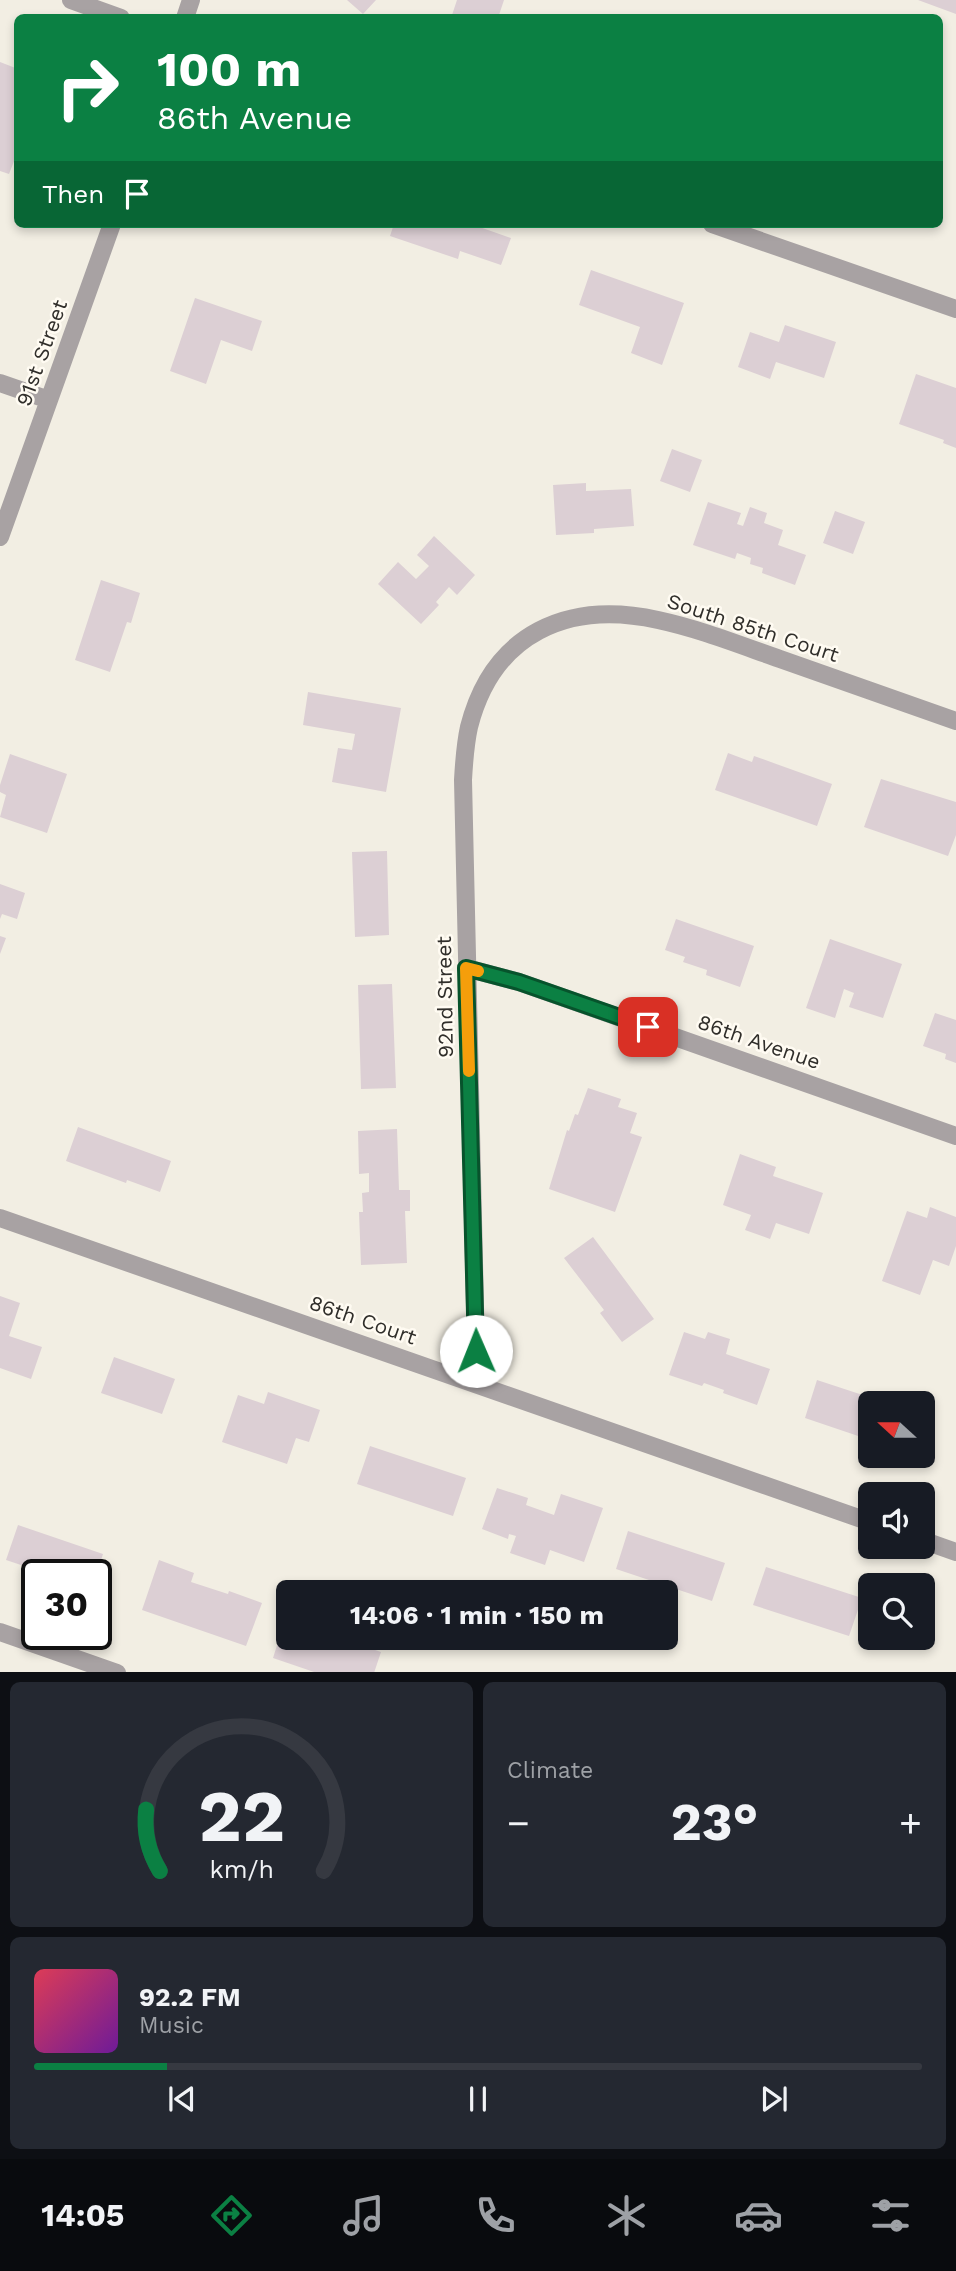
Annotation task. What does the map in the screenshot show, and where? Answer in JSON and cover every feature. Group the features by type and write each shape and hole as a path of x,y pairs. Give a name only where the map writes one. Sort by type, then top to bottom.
{"street":[{"path":"72,0 110,14"},
{"name":"91st Street","path":"0,537 111,228"},
{"path":"723,228 956,309"},
{"path":"0,383 49,400"},
{"name":"South 85th Court","path":"532,634 568,619 590,614 656,619 701,631 956,721"},
{"name":"92nd Street","path":"471,1382 476,1351 466,968 463,780 465,745 477,704 491,676 508,653 532,634"},
{"name":"86th Avenue","path":"466,968 519,982 956,1136"},
{"name":"86th Court","path":"0,1218 858,1518"},
{"path":"935,1545 956,1552"},
{"path":"0,1632 117,1672"}],"building":[{"path":"347,0 376,0 363,14"},
{"path":"457,0 504,0 499,14 452,14"},
{"path":"918,0 956,0 956,14"},
{"path":"0,62 14,67 14,161 9,174 0,171"},
{"path":"393,228 482,228 511,238 501,265 460,251 458,259 390,236"},
{"path":"591,270 684,303 662,365 631,353 640,327 579,305"},
{"path":"195,298 262,321 252,351 221,340 206,384 170,371"},
{"path":"785,325 836,342 824,378 776,362 770,379 738,367 750,332 779,342"},
{"path":"916,374 956,388 956,448 943,443 944,440 899,424"},
{"path":"672,449 702,460 690,492 660,481"},
{"path":"586,483 586,491 631,489 634,526 594,529 594,533 556,535 553,485"},
{"path":"708,502 741,513 737,524 743,526 750,507 767,513 764,523 783,530 778,545 806,555 795,585 762,573 763,568 750,564 751,558 737,553 735,559 693,545"},
{"path":"835,511 865,522 853,554 823,543"},
{"path":"434,536 475,575 457,595 449,587 436,602 439,605 421,624 378,584 398,562 416,579 429,566 417,555"},
{"path":"101,580 140,593 131,623 127,622 110,672 75,660"},
{"path":"308,692 401,708 386,792 332,782 338,748 352,750 355,734 303,725"},
{"path":"728,753 752,762 754,756 832,784 817,826 715,790"},
{"path":"10,754 67,774 47,833 0,817 6,795 0,792 0,785"},
{"path":"881,779 956,802 956,835 948,856 864,827"},
{"path":"387,851 389,935 355,937 352,852"},
{"path":"0,884 25,893 17,919 2,914 0,919"},
{"path":"676,919 754,946 740,987 706,975 707,970 683,962 685,957 665,950"},
{"path":"0,936 6,938 0,954"},
{"path":"830,939 902,964 883,1018 849,1007 854,993 844,989 835,1018 806,1008"},
{"path":"392,984 396,1088 361,1089 358,985"},
{"path":"935,1013 956,1020 956,1063 945,1059 946,1054 923,1046"},
{"path":"588,1088 621,1099 618,1107 637,1113 630,1133 642,1137 615,1212 549,1189 567,1130 569,1131 575,1114 578,1115"},
{"path":"78,1127 171,1161 160,1192 127,1180 126,1183 66,1161"},
{"path":"397,1129 399,1190 410,1190 410,1211 405,1211 407,1263 361,1265 359,1212 363,1212 362,1193 369,1192 369,1173 359,1174 358,1131"},
{"path":"740,1154 776,1167 773,1176 823,1193 809,1234 776,1223 770,1239 745,1230 751,1215 723,1205"},
{"path":"930,1207 956,1217 956,1246 949,1266 933,1260 920,1295 882,1281 907,1211 927,1218"},
{"path":"593,1237 654,1319 622,1342 600,1313 604,1310 564,1258"},
{"path":"0,1296 20,1303 9,1336 42,1347 31,1379 0,1368"},
{"path":"684,1332 705,1339 708,1332 730,1339 726,1354 770,1369 757,1405 704,1383 702,1386 669,1375"},
{"path":"114,1357 175,1379 162,1414 101,1393"},
{"path":"817,1380 858,1393 858,1436 805,1418"},
{"path":"268,1392 320,1410 309,1442 296,1438 287,1464 222,1442 238,1395 264,1404"},
{"path":"370,1446 466,1478 453,1516 357,1484"},
{"path":"497,1488 528,1498 526,1505 554,1515 561,1494 603,1508 584,1562 550,1550 545,1565 510,1553 516,1536 509,1534 508,1539 482,1529"},
{"path":"18,1525 103,1554 101,1559 21,1559 21,1565 6,1560"},
{"path":"628,1531 725,1563 712,1601 678,1590 678,1580 649,1580 616,1569"},
{"path":"159,1560 194,1573 191,1582 228,1594 229,1591 262,1603 246,1646 142,1610"},
{"path":"766,1567 858,1597 858,1610 849,1636 753,1605"},
{"path":"276,1648 381,1652 374,1672 314,1672 273,1658"}],"slow traffic":[{"path":"469,1071 466,968 478,971"}],"route":[{"path":"476,1351 466,968 519,982 648,1027"}]}
